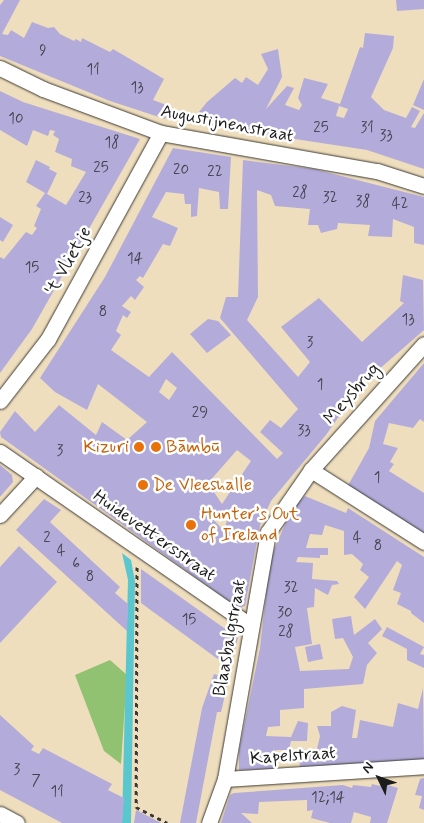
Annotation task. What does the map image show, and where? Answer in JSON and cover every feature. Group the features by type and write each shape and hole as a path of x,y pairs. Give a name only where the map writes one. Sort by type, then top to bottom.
{"street":[{"name":"Augustijnenstraat","path":"0,68 43,89 161,132 377,171 424,186"},
{"name":"'t Vlietje","path":"0,401 48,338 161,132"},
{"name":"Meysbrug","path":"311,470 424,344"},
{"name":"Huidevettersstraat","path":"0,452 251,626"},
{"path":"311,470 424,542"},
{"name":"Blaasbalgstraat","path":"209,823 224,779 268,532 311,470"},
{"path":"0,514 36,476"},
{"name":"Kapelstraat","path":"224,779 424,766"},
{"path":"0,814 17,823"}],"path":[{"path":"136,546 136,807 167,823"}],"green space":[{"path":"110,660 127,675 121,764 104,751 75,675"}],"water":[{"path":"122,553 131,560 135,581 131,823 122,823 128,580"}],"building":[{"path":"4,0 20,0 2,34 8,35 11,30 24,38 32,22 48,28 54,27 60,34 74,41 76,39 81,42 82,38 110,52 113,49 164,79 153,100 169,106 165,119 110,101 0,56 0,5"},
{"path":"396,0 424,0 424,9 397,11"},
{"path":"365,33 394,36 393,48 371,97 384,110 406,118 412,107 420,111 411,127 415,128 424,113 424,169 367,150 190,123 207,102 235,78 242,83 246,77 258,85 268,69 261,54 278,49 282,77 266,109 287,86 294,88 285,105 299,110 302,105 298,98 304,78 328,84 321,98 340,104 360,47 363,48","holes":["339,106 348,109 344,118 336,116"]},
{"path":"424,79 424,110 413,105"},
{"path":"0,91 23,102 140,139 32,329 0,373 0,257 4,259 26,232 32,235 37,228 34,226 41,209 36,206 45,193 26,182 36,160 50,167 49,169 57,173 47,194 66,205 86,172 71,166 72,159 55,152 59,139 53,135 55,131 50,130 48,136 33,130 27,146 0,130"},
{"path":"173,148 231,157 228,209 220,209 219,192 199,188 197,216 191,217 191,204 185,204 184,194 166,192 152,217 178,228 170,246 163,244 143,278 140,276 136,280 144,287 135,300 131,296 122,306 131,312 127,318 123,315 116,331 121,335 111,350 149,377 172,352 277,459 283,453 260,432 270,420 281,428 298,409 220,318 226,297 238,297 243,160 314,169 424,197 424,245 414,243 414,227 393,219 392,237 368,236 370,225 338,223 337,229 321,233 318,225 308,225 310,209 275,206 271,195 257,190 258,297 247,320 298,377 310,362 281,327 319,298 362,342 404,303 400,301 403,275 423,280 424,330 361,385 326,435 271,501 260,525 245,606 238,608 1,437 0,432 15,411 35,432 59,405 96,435 102,422 127,440 147,422 98,384 87,410 55,392 40,378 105,277","holes":["166,379 177,388 169,400 159,392","237,450 251,461 222,504 208,483","215,514 228,517 224,531 212,518"]},
{"path":"0,217 13,225 3,242 0,240"},
{"path":"208,319 218,321 231,335 207,353 190,334"},
{"path":"424,363 424,422 420,419 413,428 389,423 383,444 398,448 390,462 394,464 389,471 424,493 424,538 346,489 369,448 375,421"},
{"path":"0,465 12,475 13,482 0,497"},
{"path":"305,496 346,513 348,508 424,557 424,623 411,611 397,604 401,593 393,590 402,565 397,561 365,609 354,597 369,577 360,570 363,564 352,554 344,555 344,531 325,525 322,535 310,534 306,548 328,548 328,555 320,555 320,558 298,557 296,562 313,563 312,579 337,581 339,584 332,585 328,595 315,588 314,607 307,608 312,644 295,647 300,671 349,669 353,657 343,638 335,639 332,619 351,616 354,635 375,619 382,629 368,643 377,653 367,665 363,684 304,689 304,708 280,710 280,726 268,727 266,736 291,737 298,721 308,723 307,741 291,741 289,750 276,750 276,769 239,770 239,750 260,648 270,559 293,506"},
{"path":"44,499 61,510 50,522 120,587 115,593 128,604 127,631 16,530"},
{"path":"19,546 57,582 0,643 0,567"},
{"path":"141,569 238,638 230,668 141,603"},
{"path":"387,627 424,647 420,654 424,655 424,668 407,660 407,649 382,636"},
{"path":"320,644 323,659 308,662 305,647"},
{"path":"214,674 229,678 221,712 217,712 196,823 180,823 202,708"},
{"path":"423,688 424,760 300,769 299,750 317,749 320,736 317,726 331,726 331,712 342,706 356,710 352,738 357,738 360,720 393,727 398,703 418,709"},
{"path":"0,715 34,746 31,750 39,754 43,748 112,784 108,790 124,798 122,823 62,823 0,790"},
{"path":"424,778 424,810 419,808 422,796 415,795 420,779"},
{"path":"381,783 398,788 387,823 370,823 371,817 354,812 351,823 330,823 311,818 313,810 307,811 307,800 259,802 258,814 241,813 252,823 221,823 230,795 234,793 343,785 352,788 353,785 371,787 372,784 380,786"},
{"path":"136,810 161,823 134,823"}],"place":[{"name":"Kizuri","path":"139,447"},
{"name":"Bāmbū","path":"156,447"},
{"name":"De Vleeshalle","path":"143,485"},
{"name":"Hunter’s Out of Ireland","path":"191,525"}]}
